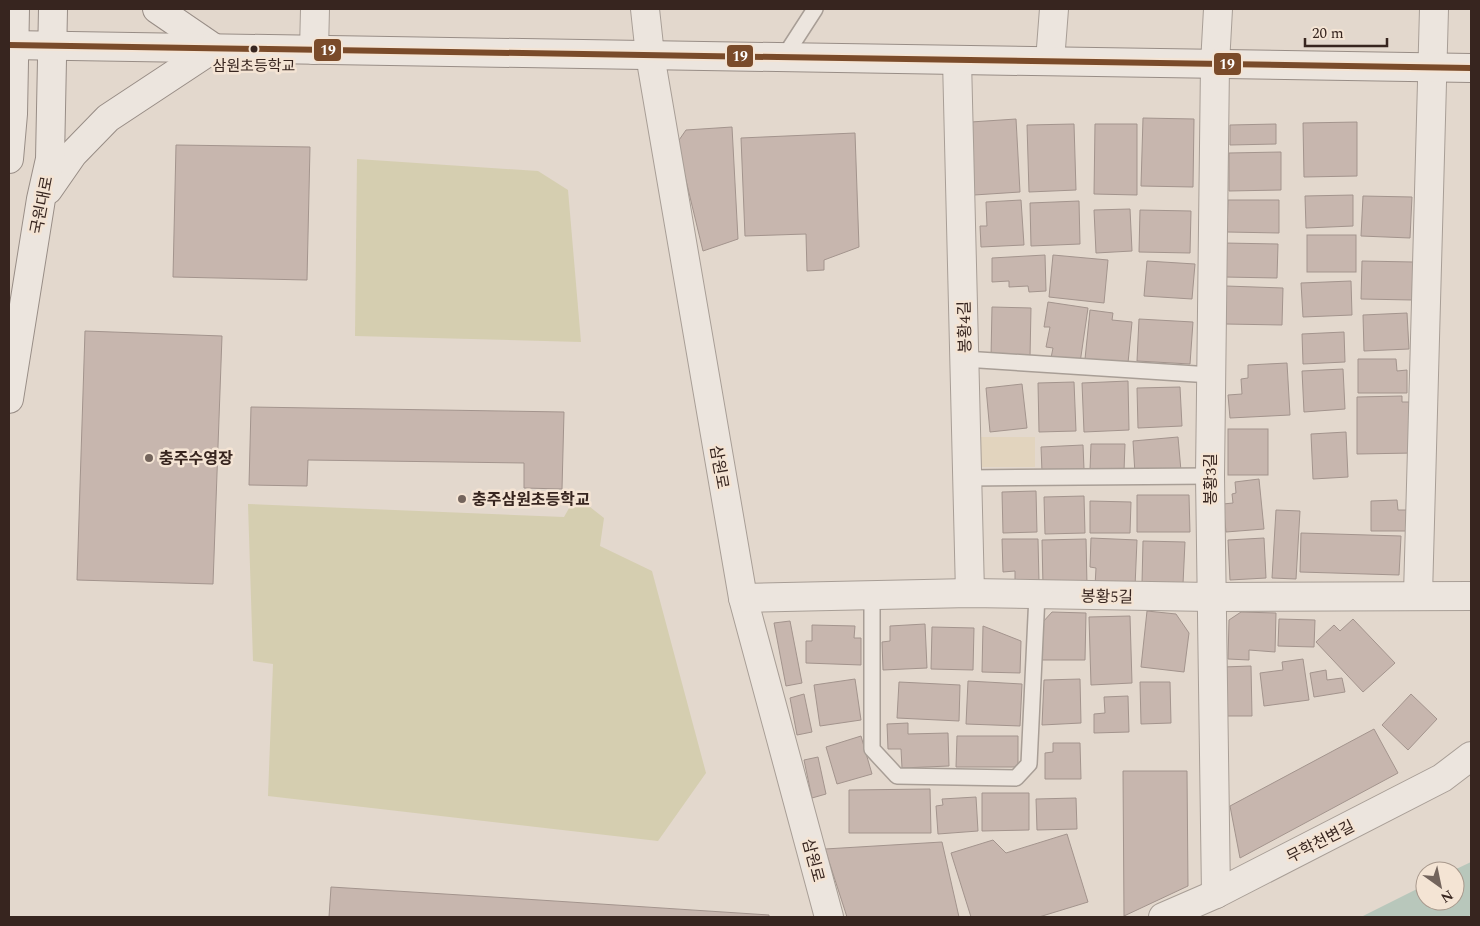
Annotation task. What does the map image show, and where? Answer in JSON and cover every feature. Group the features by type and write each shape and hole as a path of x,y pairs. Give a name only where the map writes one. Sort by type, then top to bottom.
{"street":[{"path":"9,159 13,114 11,45 15,9"},
{"name":"국원대로","path":"9,399 41,199 50,159 52,9"},
{"path":"157,9 214,48"},
{"path":"314,50 315,9"},
{"name":"삼원로","path":"646,9 650,56 743,598 829,917"},
{"path":"1050,61 1054,9"},
{"name":"봉황3길","path":"1216,894 1210,476 1215,64 1218,9"},
{"path":"1418,595 1434,9"},
{"path":"11,45 1471,68"},
{"path":"41,199 73,154 108,118 214,48"},
{"name":"봉황4길","path":"958,60 970,593"},
{"name":"봉황5길","path":"743,598 970,593 1211,597 1471,596"},
{"name":"무학천변길","path":"1163,917 1216,894 1442,778 1471,756"}],"lane":[{"path":"784,57 815,9"},
{"path":"964,359 1211,374"},
{"path":"967,478 1210,476"},
{"path":"872,596 872,749 897,776 1016,778 1029,764 1037,595"}],"shaded area":[{"path":"357,159 538,171 568,190 581,342 355,336"},
{"path":"980,437 1035,437 1035,467 980,467"},
{"path":"576,496 604,518 600,546 652,571 706,773 658,841 268,796 273,664 253,661 248,504 564,517"},
{"path":"1471,862 1471,915 1467,917 1361,917 1415,890 1415,911 1465,911 1465,865"}],"building":[{"path":"1143,118 1194,119 1193,187 1141,186"},
{"path":"1016,119 1020,192 974,195 971,122"},
{"path":"1357,122 1357,176 1304,177 1303,123"},
{"path":"1074,124 1076,190 1029,192 1027,125"},
{"path":"1095,124 1137,124 1137,195 1094,194"},
{"path":"1276,124 1276,144 1230,145 1230,125"},
{"path":"732,127 738,239 703,251 677,143 686,130"},
{"path":"855,133 859,247 824,260 824,270 807,271 806,234 745,236 741,138"},
{"path":"176,145 310,147 307,280 173,277"},
{"path":"1281,152 1281,190 1229,191 1229,153"},
{"path":"1353,195 1353,226 1306,228 1305,196"},
{"path":"1363,196 1412,197 1410,238 1361,236"},
{"path":"1021,200 1024,245 981,247 980,226 987,226 986,202"},
{"path":"1228,200 1279,200 1279,233 1227,232"},
{"path":"1079,201 1080,244 1031,246 1030,203"},
{"path":"1130,209 1132,251 1096,253 1094,210"},
{"path":"1140,210 1191,211 1190,253 1139,252"},
{"path":"1307,235 1356,235 1356,272 1307,272"},
{"path":"1224,243 1278,244 1277,278 1224,277"},
{"path":"1045,255 1046,291 1029,292 1028,286 1009,287 1009,281 992,282 992,258"},
{"path":"1053,255 1108,260 1104,303 1049,297"},
{"path":"1147,261 1195,264 1192,299 1144,296"},
{"path":"1362,261 1413,262 1412,300 1361,299"},
{"path":"1351,281 1352,315 1303,317 1301,283"},
{"path":"1226,286 1283,288 1282,325 1225,324"},
{"path":"1048,302 1088,308 1080,363 1051,358 1053,348 1046,347 1050,327 1044,327"},
{"path":"992,307 1031,308 1030,357 991,357"},
{"path":"1090,310 1113,313 1112,320 1132,322 1128,363 1085,359"},
{"path":"1407,313 1409,349 1364,351 1363,315"},
{"path":"1139,319 1193,322 1190,364 1137,361"},
{"name":"충주수영장","path":"85,331 222,336 213,584 77,580"},
{"path":"1344,332 1345,362 1303,364 1302,334"},
{"path":"1358,359 1396,359 1397,371 1407,370 1407,393 1358,393"},
{"path":"1287,363 1290,415 1230,418 1228,395 1242,394 1241,379 1248,378 1248,365"},
{"path":"1343,369 1345,409 1304,412 1302,371"},
{"path":"1128,381 1129,430 1084,432 1082,383"},
{"path":"1074,382 1076,431 1039,432 1038,383"},
{"path":"1022,384 1027,428 990,432 986,388"},
{"path":"1180,387 1182,426 1138,428 1137,388"},
{"path":"1402,396 1402,402 1412,402 1413,453 1357,454 1357,397"},
{"path":"251,407 564,412 562,489 524,488 524,463 308,460 307,486 249,485"},
{"path":"1228,429 1268,429 1268,475 1228,475"},
{"path":"1346,432 1348,477 1313,479 1311,434"},
{"path":"1178,437 1181,471 1135,474 1133,441"},
{"path":"1091,444 1125,444 1124,471 1090,470"},
{"path":"1083,445 1084,469 1042,472 1041,447"},
{"path":"1259,479 1264,529 1226,532 1223,504 1233,503 1232,494 1236,493 1235,482"},
{"path":"1036,491 1037,532 1003,533 1002,492"},
{"path":"1137,495 1189,495 1190,532 1137,532"},
{"path":"1084,496 1085,533 1045,534 1044,497"},
{"path":"1397,500 1398,510 1409,510 1409,531 1371,531 1371,501"},
{"path":"1090,501 1131,502 1130,533 1090,533"},
{"path":"1276,510 1300,511 1296,579 1272,578"},
{"path":"1301,533 1401,536 1399,575 1300,572"},
{"path":"1091,538 1137,540 1135,587 1095,586 1096,568 1090,567"},
{"path":"1264,538 1266,578 1230,580 1228,540"},
{"path":"1002,539 1038,539 1039,582 1015,583 1015,571 1003,572"},
{"path":"1086,539 1087,585 1043,586 1042,540"},
{"path":"1143,541 1185,542 1183,584 1142,583"},
{"path":"1147,611 1176,614 1189,633 1184,672 1141,667"},
{"path":"1052,612 1086,613 1085,660 1041,660 1042,623"},
{"path":"1241,612 1276,613 1275,652 1249,650 1249,660 1228,659 1229,620"},
{"path":"1130,616 1132,683 1091,685 1089,617"},
{"path":"1279,619 1315,620 1314,647 1278,646"},
{"path":"1353,619 1395,663 1363,692 1316,642 1334,625 1340,631"},
{"path":"790,621 802,683 786,686 774,623"},
{"path":"925,624 927,668 883,670 882,642 890,641 890,626"},
{"path":"812,625 855,626 854,638 861,638 861,665 806,663 806,641 812,641"},
{"path":"983,626 1021,641 1020,673 982,672"},
{"path":"932,627 974,628 973,670 931,669"},
{"path":"1303,659 1309,700 1264,706 1260,673 1283,670 1282,662"},
{"path":"1251,666 1252,716 1224,716 1223,667"},
{"path":"1326,670 1327,680 1342,678 1345,692 1314,697 1310,673"},
{"path":"855,679 861,720 820,726 814,685"},
{"path":"1080,679 1081,723 1042,725 1044,680"},
{"path":"968,681 1022,684 1020,726 966,724"},
{"path":"899,682 960,685 959,721 897,718"},
{"path":"1140,682 1170,682 1171,723 1141,724"},
{"path":"804,694 812,732 797,735 790,698"},
{"path":"1411,694 1437,719 1408,750 1382,725"},
{"path":"1128,696 1129,732 1094,733 1094,714 1105,713 1104,697"},
{"path":"908,723 908,734 948,733 949,766 902,768 901,749 888,749 887,724"},
{"path":"1374,729 1398,773 1240,858 1230,806"},
{"path":"861,736 872,774 837,784 826,747"},
{"path":"957,736 1018,736 1018,767 956,767"},
{"path":"1053,743 1080,743 1081,779 1045,779 1045,753 1053,752"},
{"path":"818,757 826,794 812,798 804,760"},
{"path":"1123,771 1187,771 1188,886 1124,916"},
{"path":"930,789 931,833 849,833 849,790"},
{"path":"982,793 1029,793 1029,830 982,831"},
{"path":"976,797 978,831 938,834 936,806 943,805 942,799"},
{"path":"1076,798 1077,829 1037,830 1036,799"},
{"path":"1067,834 1088,902 1039,917 971,917 951,853 993,840 1006,853"},
{"path":"942,842 959,917 847,917 825,849"},
{"path":"331,887 769,915 769,917 329,917"}],"transit line":[{"name":"19","path":"9,45 1471,68"}],"place":[{"name":"삼원초등학교","path":"254,49"},
{"name":"충주수영장","path":"149,458"},
{"name":"충주삼원초등학교","path":"462,499"}]}
